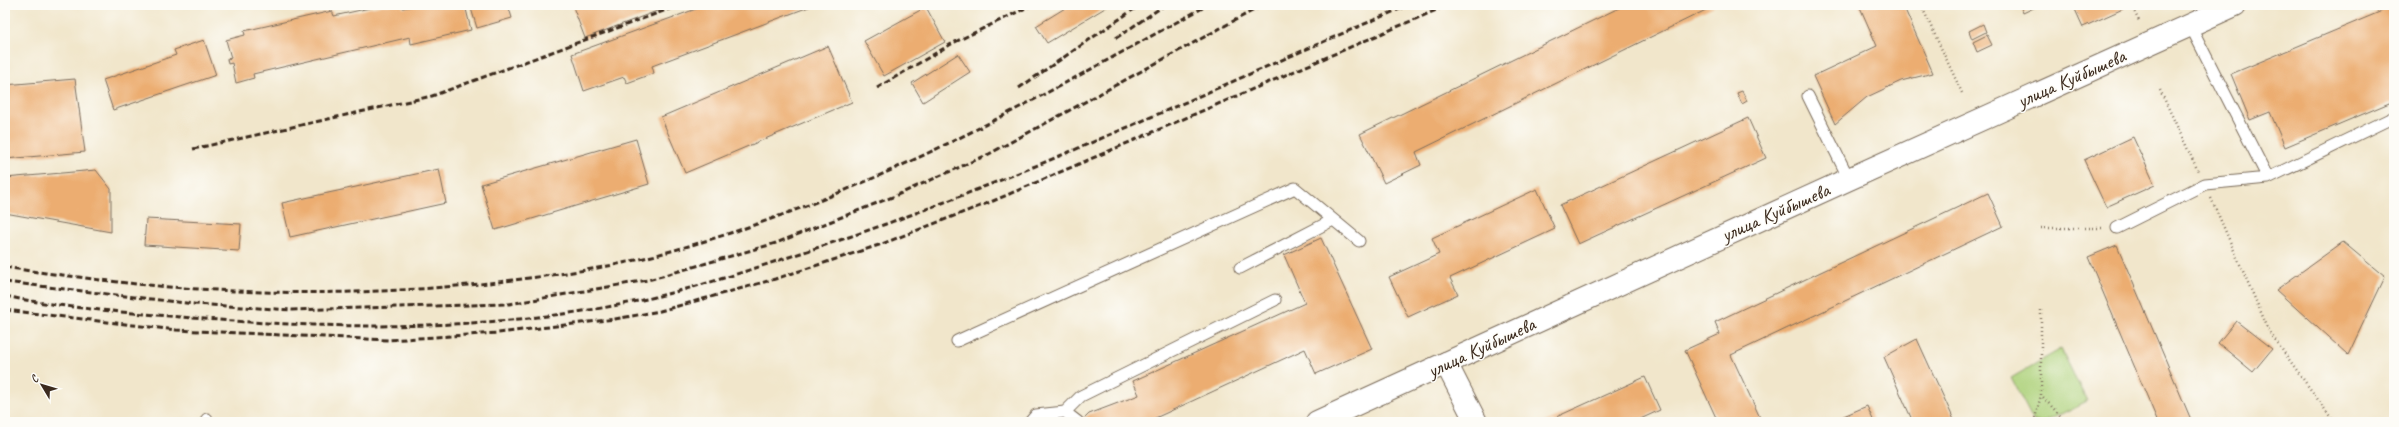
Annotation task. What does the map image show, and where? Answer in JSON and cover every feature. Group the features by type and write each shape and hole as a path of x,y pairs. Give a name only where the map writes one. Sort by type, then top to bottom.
{"street":[{"name":"улица Куйбышева","path":"1317,422 1848,179 2235,5"},
{"path":"1446,363 1476,422"}],"lane":[{"path":"2190,25 2268,178"},
{"path":"1808,96 1848,179"},
{"path":"2116,228 2205,184 2268,178 2394,117"},
{"path":"957,341 1295,188 1359,241"},
{"path":"1240,268 1333,220"},
{"path":"1030,422 1036,415 1065,412 1081,396 1275,300"},
{"path":"1065,412 1078,422"}],"path":[{"path":"1921,5 1963,95"},
{"path":"2131,5 2139,21"},
{"path":"2160,90 2205,184 2270,332 2334,422"},
{"path":"2041,228 2116,228"},
{"path":"2034,422 2041,395 2041,310"},
{"path":"2041,395 2066,422"}],"green space":[{"path":"2061,349 2087,401 2045,422 2034,422 2011,378"}],"building":[{"path":"383,5 402,5 403,8 418,5 465,5 471,30 411,44 410,37 253,74 254,78 236,83 232,63 228,64 227,59 231,58 226,40 245,35 244,31 332,11 334,16"},
{"path":"470,5 508,5 512,18 477,28"},
{"path":"579,5 673,5 585,38 573,7"},
{"path":"707,5 814,5 652,66 654,73 627,83 624,77 584,91 572,54"},
{"path":"1070,5 1110,5 1047,43 1036,26"},
{"path":"1625,5 1714,6 1416,152 1421,165 1384,183 1360,134"},
{"path":"1859,5 1903,5 1933,73 1901,81 1867,97 1835,124 1813,76 1877,46"},
{"path":"2020,5 2040,5 2023,13"},
{"path":"2073,5 2124,5 2125,8 2083,27"},
{"path":"2394,6 2394,101 2285,147 2270,112 2250,120 2231,74"},
{"path":"926,7 945,42 884,76 864,41"},
{"path":"1983,24 1986,32 1972,39 1969,31"},
{"path":"1987,35 1992,45 1977,52 1973,42"},
{"path":"204,40 216,75 113,110 103,80 176,55 174,50"},
{"path":"828,46 852,102 685,173 661,117"},
{"path":"958,54 970,72 923,102 912,83"},
{"path":"75,79 85,152 5,159 5,85"},
{"path":"1742,91 1747,101 1742,104 1737,93"},
{"path":"1748,118 1766,158 1578,244 1560,205"},
{"path":"2133,137 2155,185 2106,207 2084,160"},
{"path":"636,139 649,184 495,230 481,184"},
{"path":"439,169 446,203 290,237 282,203"},
{"path":"96,170 111,189 111,232 5,213 5,178"},
{"path":"1537,189 1555,229 1450,278 1458,294 1408,317 1389,277 1439,254 1432,238"},
{"path":"1988,193 2003,226 1731,355 1762,422 1718,422 1685,350 1720,334 1715,322"},
{"path":"146,219 241,224 239,251 144,245"},
{"path":"1321,238 1372,349 1316,374 1305,349 1151,420 1152,422 1081,422 1089,414 1139,395 1133,381 1305,303 1284,255"},
{"path":"2343,242 2385,277 2348,355 2276,290"},
{"path":"2117,245 2192,422 2158,422 2088,257"},
{"path":"2236,321 2272,349 2253,372 2218,343"},
{"path":"1917,339 1955,422 1913,422 1884,357"},
{"path":"1645,377 1660,410 1634,422 1545,422"},
{"path":"1867,406 1874,422 1841,422 1839,418"}],"railway":[{"path":"193,149 432,96 680,5"},
{"path":"877,88 953,43 1032,5"},
{"path":"1019,88 1140,5"},
{"path":"1116,38 1165,5"},
{"path":"5,267 143,285 194,289 346,292 447,287 498,282 619,264 680,248 746,228 862,183 913,160 1012,111 1208,5"},
{"path":"5,282 194,304 292,310 509,304 648,280 776,243 895,196 989,154 1263,5"},
{"path":"5,296 70,307 136,313 234,321 343,326 451,324 505,320 613,306 685,289 757,268 881,226 958,197 1109,135 1409,5"},
{"path":"5,310 176,330 388,340 498,333 615,319 660,311 775,279 879,245 993,201 1448,5"}]}
